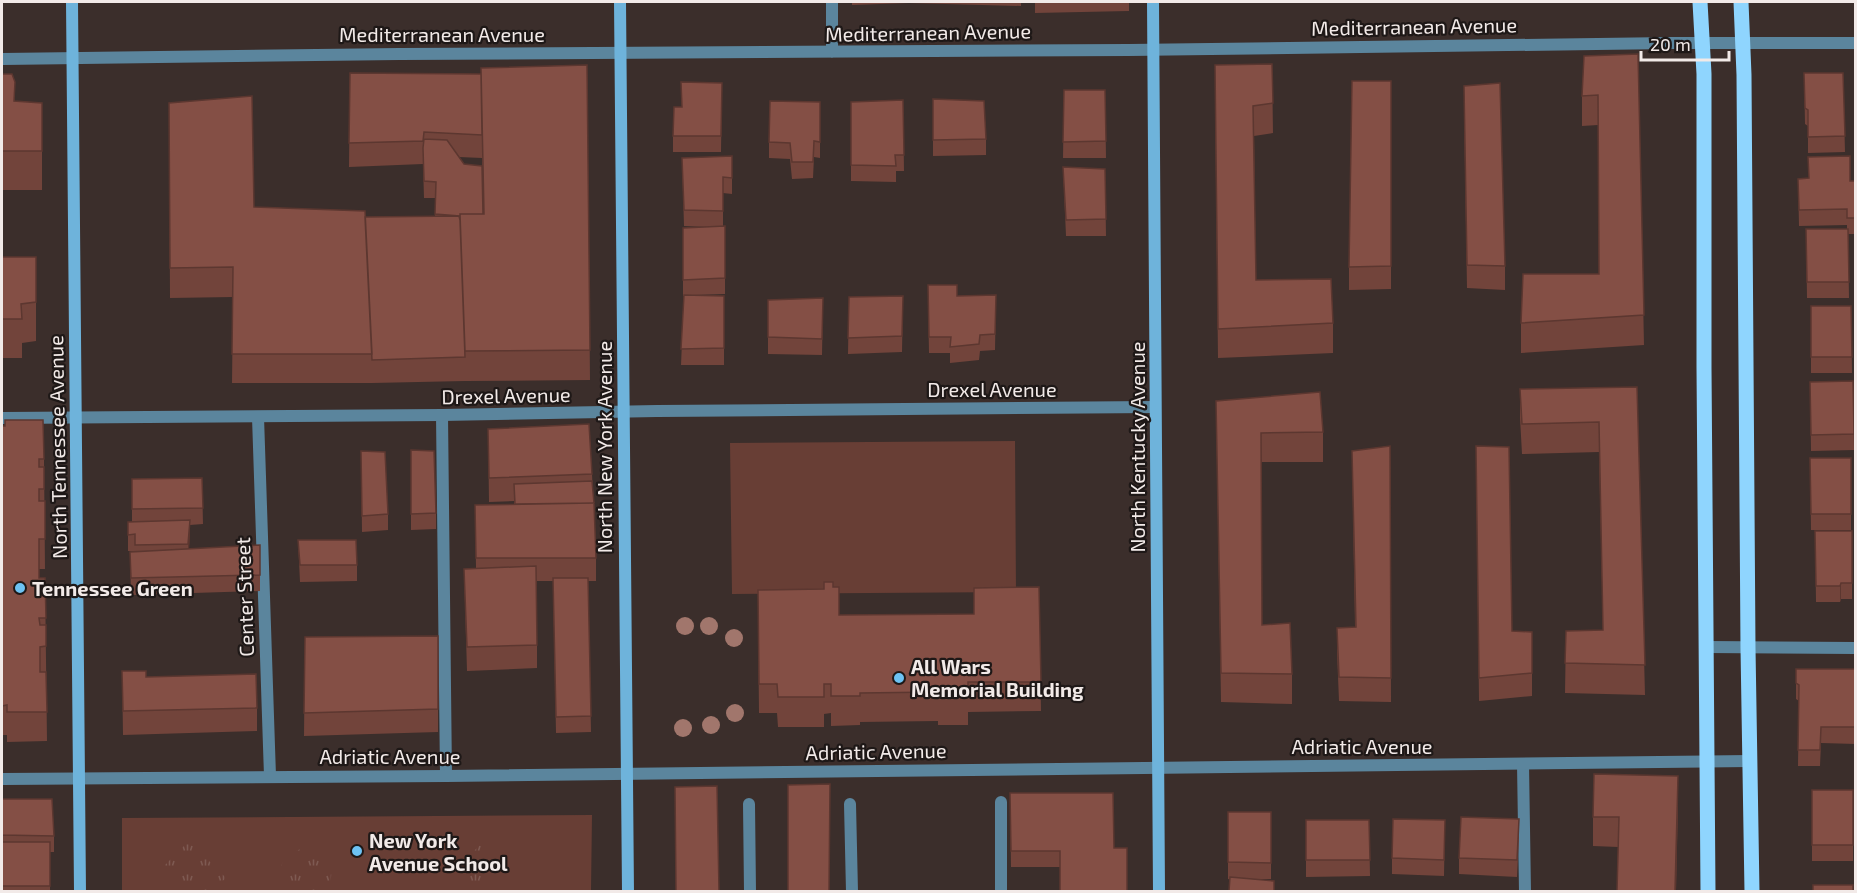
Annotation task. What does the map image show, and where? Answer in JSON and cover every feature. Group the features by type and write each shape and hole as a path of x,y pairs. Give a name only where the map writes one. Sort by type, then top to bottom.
{"main road":[{"path":"1700,2 1704,74 1708,891"},
{"path":"1741,2 1752,891"}],"street":[{"name":"North Tennessee Avenue","path":"72,2 80,891"},
{"name":"North New York Avenue","path":"621,2 628,891"},
{"path":"832,2 832,52"},
{"name":"North Kentucky Avenue","path":"1153,2 1159,891"},
{"name":"Mediterranean Avenue","path":"2,59 1856,43"},
{"name":"Drexel Avenue","path":"2,418 1155,406"},
{"path":"442,415 446,776"},
{"name":"Center Street","path":"258,417 270,776"},
{"path":"1706,647 1856,648"},
{"name":"Adriatic Avenue","path":"2,779 1750,761"},
{"path":"1523,764 1525,891"},
{"path":"1001,802 1001,891"},
{"path":"749,804 750,891"},
{"path":"850,804 852,891"}],"green space":[{"path":"1015,441 1016,592 732,594 730,443"},
{"name":"New York Avenue School","path":"592,815 591,891 122,891 122,818"},
{"path":"189,841 226,878 212,891 178,891 158,872"},
{"path":"481,844 504,867 479,891 470,891 452,873"},
{"path":"305,848 320,853 329,863 331,876 325,891 286,891 282,884 280,871 282,864 291,854"}],"building":[{"path":"1638,54 1644,315 1521,323 1523,274 1599,274 1598,95 1582,96 1584,56"},
{"path":"1272,64 1273,103 1253,106 1256,280 1331,279 1333,323 1218,329 1215,65"},
{"path":"587,65 590,350 465,351 460,214 484,214 481,68"},
{"path":"350,73 481,74 482,135 424,132 423,141 349,143"},
{"path":"1804,73 1843,73 1845,136 1808,137"},
{"path":"2,74 12,74 15,82 14,101 42,103 42,151 2,151"},
{"path":"1352,81 1391,81 1391,266 1349,267"},
{"path":"681,82 722,83 721,136 673,136 674,107 682,107"},
{"path":"1500,83 1505,266 1467,265 1464,86"},
{"path":"1064,90 1105,90 1106,141 1063,142"},
{"path":"252,96 254,207 365,211 372,354 232,354 233,267 170,268 169,103"},
{"path":"933,99 984,101 986,139 933,140"},
{"path":"903,100 904,155 895,155 896,166 851,165 851,102"},
{"path":"770,101 820,102 820,142 814,141 813,162 792,162 790,143 769,142"},
{"path":"424,139 447,140 464,164 482,166 483,214 460,214 460,216 435,214 436,182 424,181"},
{"path":"732,156 732,178 723,177 723,211 684,210 682,158"},
{"path":"1850,156 1850,181 1856,181 1856,218 1847,218 1847,209 1799,210 1798,179 1809,178 1808,157"},
{"path":"1063,167 1105,169 1106,219 1066,220"},
{"path":"459,216 465,357 372,360 365,217"},
{"path":"725,226 725,278 683,280 683,228"},
{"path":"1806,229 1848,229 1849,282 1807,282"},
{"path":"2,257 36,257 36,302 21,304 22,319 2,319"},
{"path":"928,285 957,285 957,296 996,295 995,334 980,335 979,344 950,347 951,337 929,337"},
{"path":"684,295 724,296 724,348 681,349"},
{"path":"903,296 902,336 848,338 849,297"},
{"path":"823,298 822,339 768,337 768,300"},
{"path":"1811,306 1851,306 1852,357 1811,357"},
{"path":"1853,381 1854,434 1811,435 1810,382"},
{"path":"1637,387 1645,665 1565,663 1566,631 1603,630 1599,422 1522,424 1520,389"},
{"path":"1320,392 1323,432 1261,433 1262,625 1290,623 1292,674 1221,673 1216,401"},
{"name":"Tennessee Green","path":"5,420 43,420 44,459 39,459 39,467 44,467 44,489 39,489 39,501 45,501 45,539 39,539 39,578 45,578 46,618 39,618 40,625 46,625 46,646 40,647 40,672 46,672 47,712 7,712 7,705 2,706 2,426 5,426"},
{"path":"589,424 592,474 489,478 488,429"},
{"path":"1390,446 1391,678 1339,677 1337,628 1356,627 1352,451"},
{"path":"1476,446 1509,447 1512,631 1532,632 1532,673 1479,678"},
{"path":"411,450 434,451 436,513 411,514"},
{"path":"361,451 385,452 388,514 362,516"},
{"path":"1810,458 1851,458 1851,514 1811,514"},
{"path":"202,478 203,508 132,509 132,479"},
{"path":"592,481 594,503 515,504 514,484"},
{"path":"594,503 596,558 476,558 475,505"},
{"path":"190,520 188,544 135,545 135,534 128,535 128,522"},
{"path":"1815,531 1852,531 1852,583 1841,583 1840,586 1816,586"},
{"path":"298,540 356,540 357,565 300,565"},
{"path":"260,545 260,575 131,578 130,552"},
{"path":"536,566 537,645 467,647 464,569"},
{"path":"553,578 588,578 591,716 556,717"},
{"name":"All Wars Memorial Building","path":"824,582 833,582 833,587 839,587 839,615 974,614 974,588 1039,587 1041,682 968,682 968,696 938,696 938,692 860,693 860,696 831,696 831,684 824,684 824,697 778,697 777,684 759,684 758,590 824,589"},
{"path":"438,636 438,709 304,713 305,637"},
{"path":"1796,669 1856,669 1856,727 1821,727 1820,750 1798,750 1799,685 1796,683"},
{"path":"122,671 146,671 146,677 256,674 257,708 123,711"},
{"path":"1594,774 1678,776 1675,891 1617,891 1619,817 1593,817"},
{"path":"830,784 829,891 788,891 788,785"},
{"path":"717,786 719,891 676,891 675,787"},
{"path":"1812,790 1853,790 1853,845 1812,845"},
{"path":"1010,793 1113,793 1114,848 1127,848 1127,891 1060,891 1060,851 1011,851"},
{"path":"2,799 52,799 54,836 2,835"},
{"path":"1228,812 1271,812 1271,863 1228,862"},
{"path":"1461,817 1519,819 1517,860 1459,858"},
{"path":"1393,819 1445,820 1444,860 1392,858"},
{"path":"1306,820 1369,820 1370,860 1306,860"},
{"path":"2,842 50,842 50,886 2,886"},
{"path":"1230,877 1274,881 1274,891 1229,891"},
{"path":"1813,885 1853,885 1853,891 1813,891"}],"place":[{"name":"Tennessee Green","path":"20,588"},
{"name":"All Wars Memorial Building","path":"899,678"},
{"name":"New York Avenue School","path":"357,851"}]}
